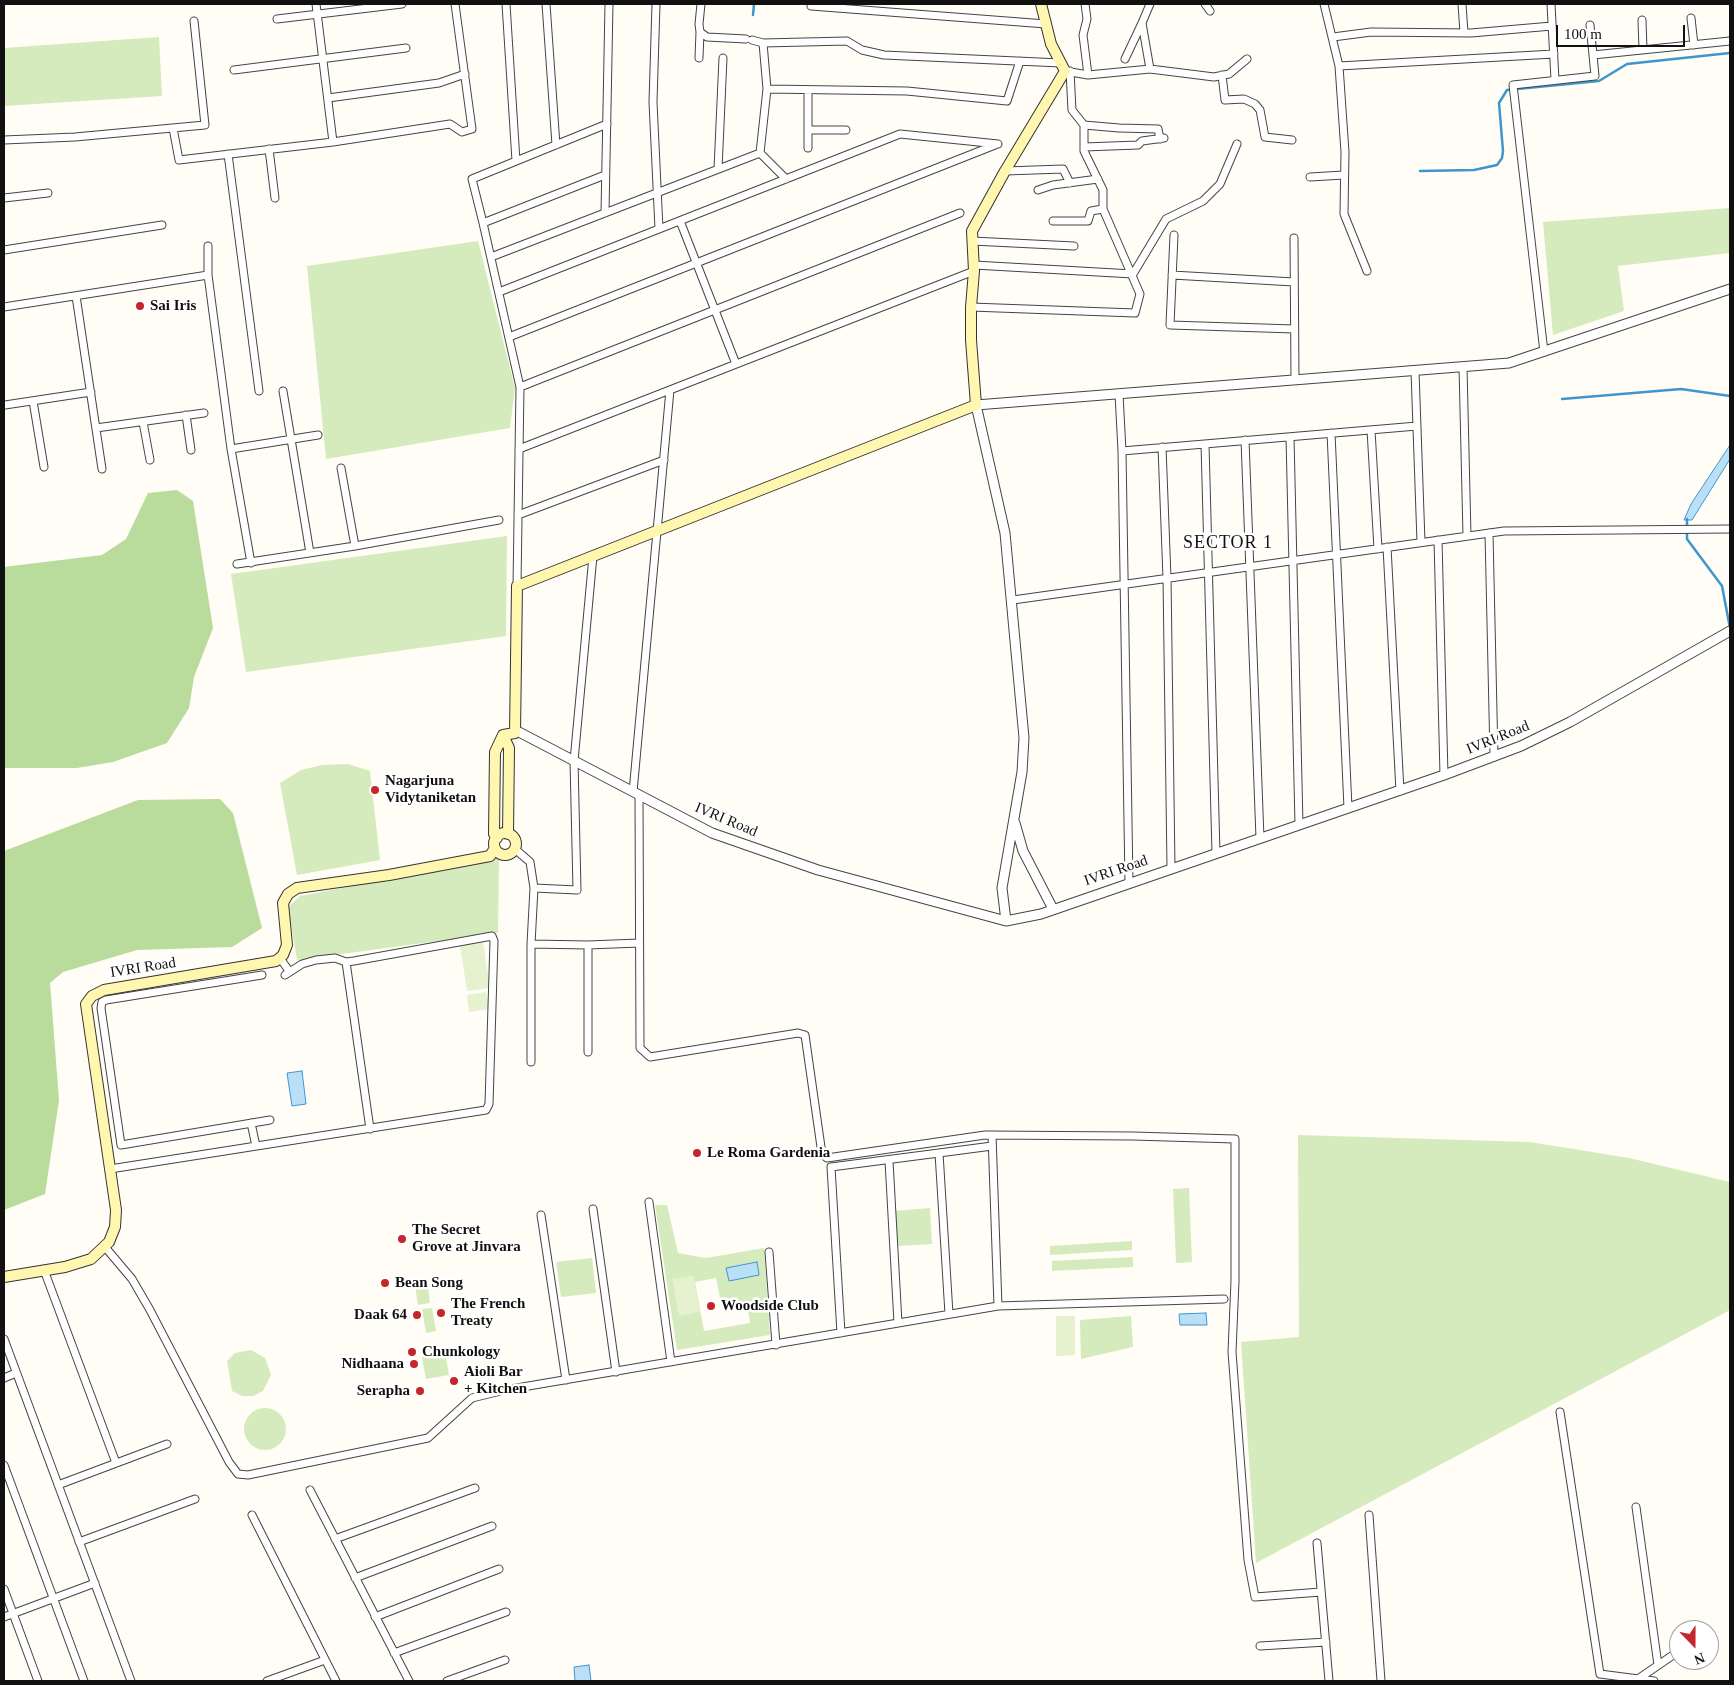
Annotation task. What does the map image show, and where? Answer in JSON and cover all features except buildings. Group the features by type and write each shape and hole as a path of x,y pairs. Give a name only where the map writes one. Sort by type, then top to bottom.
{"main road":[{"path":"503,735 515,732 517,586 976,405 971,307 974,268 972,231 1065,68 1052,44 1041,4"},
{"path":"503,735 509,748 508,834"},
{"path":"280,958 287,945 283,903 293,889 490,856 496,843 501,835 508,834 514,838 515,848 511,853 504,855 496,843 494,834 495,752 503,735"},
{"name":"IVRI Road","path":"105,1247 115,1227 116,1210 86,1004 92,996 104,990 272,962 280,958"},
{"path":"4,1277 91,1259 105,1247"}],"street":[{"path":"316,4 333,142"},
{"path":"277,19 318,16 402,4"},
{"path":"173,128 179,160 333,142 450,124 462,132 472,129 455,4"},
{"path":"506,4 516,161"},
{"path":"546,4 556,144"},
{"path":"605,213 609,4"},
{"path":"656,4 653,102 659,229"},
{"path":"699,58 699,24 702,4"},
{"path":"1085,4 1087,19 1083,35 1088,75"},
{"path":"1125,59 1150,4"},
{"path":"1205,4 1210,11"},
{"path":"1324,4 1339,66 1344,214 1367,271"},
{"path":"1462,4 1464,33"},
{"path":"1551,4 1555,80"},
{"path":"811,6 1046,24"},
{"path":"1692,18 1694,45"},
{"path":"1642,20 1643,50"},
{"path":"4,140 75,137 205,125 194,21"},
{"path":"1142,23 1150,69"},
{"path":"1544,352 1513,85 1595,76 1590,25"},
{"path":"1333,37 1371,32 1464,33 1552,26"},
{"path":"700,32 707,37 749,39 763,43 847,42 862,50 884,55 1020,61 1065,68 1088,75 1150,69 1214,77 1229,74 1247,59"},
{"path":"1593,55 1730,41"},
{"path":"760,153 767,89 763,43"},
{"path":"234,70 406,48"},
{"path":"1339,66 1554,54"},
{"path":"718,169 722,58"},
{"path":"767,89 808,91 855,88 898,90 1007,101 1020,61"},
{"path":"971,307 1135,313 1140,294 1104,209 1103,190 1084,147 1084,125 1072,110 1065,68"},
{"path":"328,98 439,83 465,74"},
{"path":"1222,76 1225,100 1244,99 1255,104 1260,110 1265,137 1292,140"},
{"path":"808,91 808,148"},
{"path":"517,586 520,387 484,223 472,179 606,124"},
{"path":"1084,125 1158,129 1162,138 1142,141 1138,145 1084,147"},
{"path":"808,130 846,130"},
{"path":"499,292 900,134 998,144 509,337"},
{"path":"1133,274 1166,219 1203,201 1220,184 1238,144"},
{"path":"269,149 275,198"},
{"path":"491,257 760,153"},
{"path":"760,153 786,179"},
{"path":"228,154 259,392"},
{"path":"1005,171 1063,168 1070,183"},
{"path":"484,223 605,175"},
{"path":"1310,177 1344,175"},
{"path":"1038,190 1098,179"},
{"path":"4,198 48,194"},
{"path":"1053,221 1088,221 1092,211 1104,209"},
{"path":"520,387 960,213"},
{"path":"680,221 736,364"},
{"path":"4,250 162,225"},
{"path":"1174,235 1170,325 1294,329"},
{"path":"1294,238 1295,380"},
{"path":"972,240 1074,246"},
{"path":"208,246 208,275 231,449 251,563"},
{"path":"519,450 974,268 1133,274"},
{"path":"4,307 208,275"},
{"path":"1172,275 1294,282"},
{"path":"1006,921 1002,888 1022,772 1024,738 1013,600 1002,520 976,405 1509,363 1730,289"},
{"path":"76,296 102,469"},
{"path":"1463,367 1467,536"},
{"path":"1415,371 1421,542"},
{"path":"670,390 636,794 640,1048 650,1057 798,1033 805,1036 822,1154 827,1158 992,1135 1235,1139 1235,1281 1232,1352 1248,1560 1255,1597 1321,1592"},
{"path":"283,391 310,553"},
{"path":"5,405 90,392"},
{"path":"1119,394 1122,451 1129,883"},
{"path":"33,401 44,467"},
{"path":"96,428 204,413"},
{"path":"186,415 191,450"},
{"path":"143,422 150,460"},
{"path":"1122,451 1417,426"},
{"path":"1371,430 1378,548"},
{"path":"1331,433 1348,808"},
{"path":"231,449 318,435"},
{"path":"1290,436 1298,825"},
{"path":"1245,440 1260,838"},
{"path":"1205,444 1216,853"},
{"path":"1162,447 1167,578 1171,868"},
{"path":"518,515 664,460"},
{"path":"341,468 355,546"},
{"path":"237,564 355,546 498,520"},
{"path":"1013,600 1504,531 1730,529"},
{"path":"1489,533 1494,757"},
{"path":"1438,540 1444,776"},
{"path":"1388,547 1400,791"},
{"path":"534,888 577,890 574,761 593,556"},
{"name":"IVRI Road","path":"515,732 519,732 712,833 818,870 1006,921 1021,919 1053,909 1444,776 1494,757 1570,722 1730,631"},
{"path":"1014,818 1024,854 1053,909"},
{"path":"515,848 530,862 534,888 531,944 531,1062"},
{"path":"1007,857 1024,854"},
{"path":"110,1168 486,1110 489,1104 494,941 492,936 346,962 340,958 316,960 287,973 280,958"},
{"path":"531,944 588,945 639,943"},
{"path":"588,945 588,1052"},
{"path":"346,962 370,1129"},
{"path":"205,973 207,984"},
{"path":"262,976 102,1002 121,1146 270,1120"},
{"path":"251,1123 256,1146"},
{"path":"992,1135 998,1306"},
{"path":"841,1334 831,1167 889,1161 992,1146"},
{"path":"939,1153 949,1314"},
{"path":"889,1161 898,1323"},
{"path":"649,1202 671,1362"},
{"path":"593,1209 616,1372"},
{"path":"541,1215 566,1380"},
{"path":"105,1247 132,1279 141,1294 229,1462 238,1474 248,1475 428,1438 472,1398 566,1380 998,1306 1224,1299"},
{"path":"769,1252 776,1345"},
{"path":"44,1270 116,1463"},
{"path":"4,1339 131,1681"},
{"path":"4,1378 16,1373"},
{"path":"1560,1412 1600,1674 1654,1681"},
{"path":"58,1485 167,1444"},
{"path":"4,1465 84,1681"},
{"path":"335,1539 475,1488"},
{"path":"310,1490 409,1681"},
{"path":"79,1542 195,1499"},
{"path":"1636,1507 1658,1665"},
{"path":"252,1515 336,1681"},
{"path":"1369,1515 1381,1681"},
{"path":"355,1578 492,1526"},
{"path":"1317,1543 1329,1681"},
{"path":"376,1617 499,1569"},
{"path":"4,1618 95,1584"},
{"path":"4,1589 38,1681"},
{"path":"394,1653 506,1612"},
{"path":"1260,1646 1326,1642"},
{"path":"1638,1679 1669,1658"},
{"path":"267,1681 325,1660"},
{"path":"447,1681 506,1660"}],"green space":[{"path":"159,37 162,96 4,106 4,48"},
{"path":"1730,208 1730,253 1618,266 1624,311 1553,335 1543,222"},
{"path":"478,241 515,388 510,428 326,459 307,266"},
{"path":"177,490 193,501 213,628 194,677 189,708 167,743 113,762 77,768 4,768 4,567 102,555 126,539 148,493"},
{"path":"507,536 506,636 246,672 231,574"},
{"path":"348,764 370,771 380,860 297,875 280,783 301,770 322,765"},
{"path":"220,799 233,813 262,928 232,947 137,950 63,972 50,983 59,1100 45,1194 4,1210 4,851 138,800"},
{"path":"499,858 498,933 297,960 288,907 300,896"},
{"path":"483,942 490,988 467,991 460,946"},
{"path":"486,992 489,1009 469,1012 467,995"},
{"path":"1298,1135 1530,1142 1629,1158 1730,1182 1730,1310 1256,1563 1241,1342 1299,1337"},
{"path":"1189,1188 1192,1262 1176,1263 1173,1189"},
{"path":"655,1205 667,1205 678,1253 706,1258 764,1248 770,1335 677,1350","holes":["716,1278 722,1308 747,1304 750,1323 704,1331 695,1282"]},
{"path":"930,1208 932,1244 897,1246 894,1211"},
{"path":"1132,1241 1132,1250 1050,1255 1050,1246"},
{"path":"1133,1257 1133,1267 1052,1271 1052,1261"},
{"path":"592,1258 596,1293 561,1297 556,1262"},
{"path":"693,1276 700,1312 679,1316 672,1279"},
{"path":"427,1278 430,1303 418,1305 414,1280"},
{"path":"432,1308 436,1331 426,1333 422,1309"},
{"path":"1056,1316 1075,1316 1075,1355 1056,1356"},
{"path":"1131,1316 1133,1347 1081,1359 1080,1320"},
{"path":"251,1350 265,1358 271,1375 263,1391 253,1396 242,1396 232,1391 227,1361 235,1353"},
{"path":"445,1353 449,1375 426,1379 422,1357"},
{"path":"265,1408 280,1414 286,1429 280,1444 265,1450 250,1444 244,1429 250,1414"}],"water":[{"path":"1730,445 1730,459 1692,520 1684,520 1691,504"},
{"path":"302,1071 306,1104 292,1106 287,1073"},
{"path":"757,1262 759,1275 729,1281 726,1268"},
{"path":"1206,1313 1207,1325 1180,1325 1179,1314"},
{"path":"589,1665 591,1681 575,1681 574,1667"}],"waterway":[{"path":"753,15 754,4"},
{"path":"1420,171 1474,170 1497,165 1502,158 1503,151 1499,103 1507,90 1599,81 1627,64 1730,53"},
{"path":"1562,399 1681,389 1730,396"},
{"path":"1687,519 1687,539 1722,586 1730,628"}],"place":[{"name":"Sai Iris","path":"140,306"},
{"name":"Nagarjuna Vidytaniketan","path":"375,790"},
{"name":"Le Roma Gardenia","path":"697,1153"},
{"name":"The Secret Grove at Jinvara","path":"402,1239"},
{"name":"Bean Song","path":"385,1283"},
{"name":"Woodside Club","path":"711,1306"},
{"name":"The French Treaty","path":"441,1313"},
{"name":"Daak 64","path":"417,1315"},
{"name":"Chunkology","path":"412,1352"},
{"name":"Nidhaana","path":"414,1364"},
{"name":"Aioli Bar + Kitchen","path":"454,1381"},
{"name":"Serapha","path":"420,1391"}],"district":[{"name":"SECTOR 1","path":"1228,543"}]}
